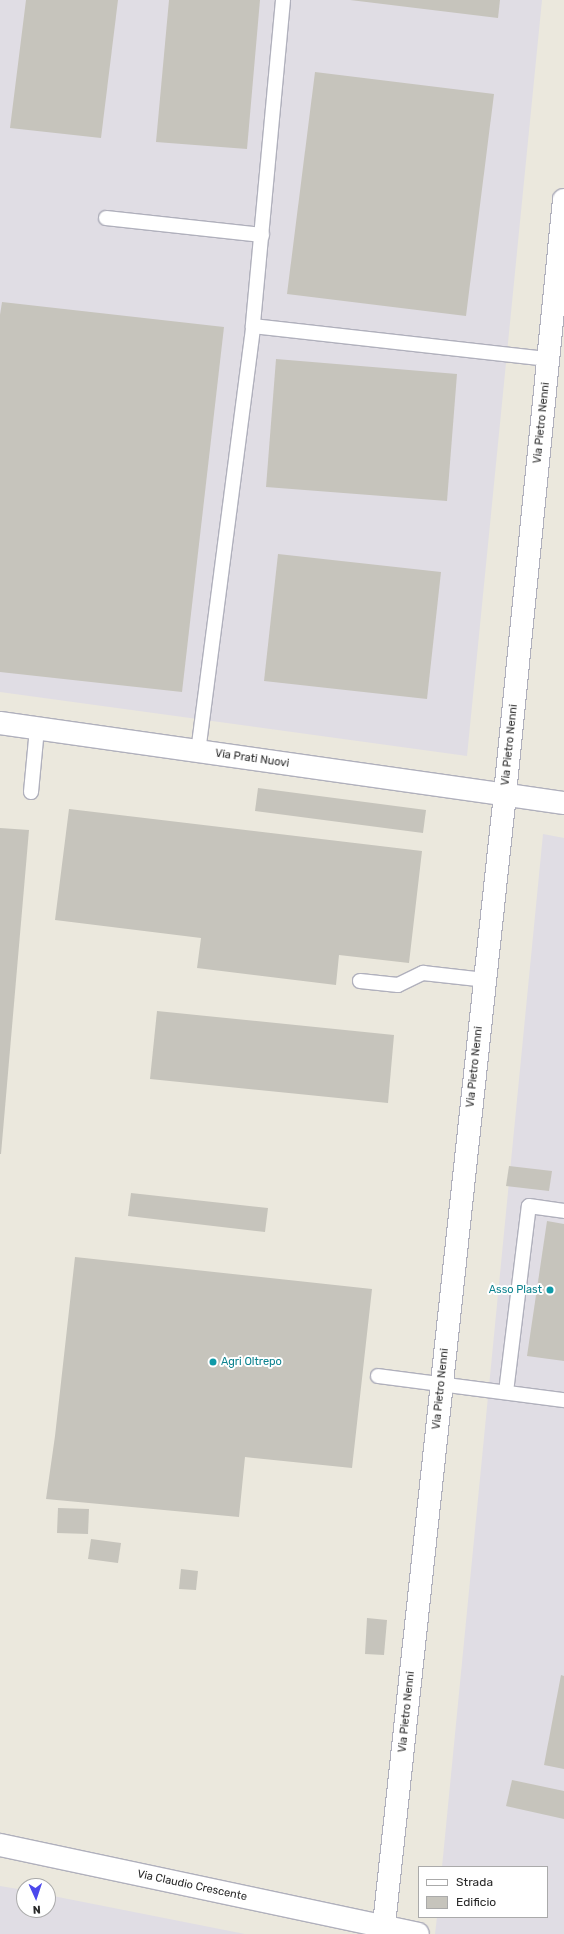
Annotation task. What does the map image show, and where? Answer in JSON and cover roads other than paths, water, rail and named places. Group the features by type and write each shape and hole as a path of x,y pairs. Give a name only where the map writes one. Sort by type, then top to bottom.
{"street":[{"name":"Via Pietro Nenni","path":"384,1930 505,794 564,200"},
{"name":"Via Prati Nuovi","path":"0,722 198,752 564,803"},
{"name":"Via Claudio Crescente","path":"0,1845 384,1930 418,1934"}],"lane":[{"path":"198,752 254,326 283,0"},
{"path":"106,218 262,235"},
{"path":"254,326 548,359"},
{"path":"31,792 37,728"},
{"path":"360,981 398,985 423,973 485,980"},
{"path":"506,1392 530,1206 564,1211"},
{"path":"378,1376 442,1383 564,1400"}],"place":[{"name":"Asso Plast","path":"550,1290"},
{"name":"Agri Oltrepo","path":"213,1362"}]}
